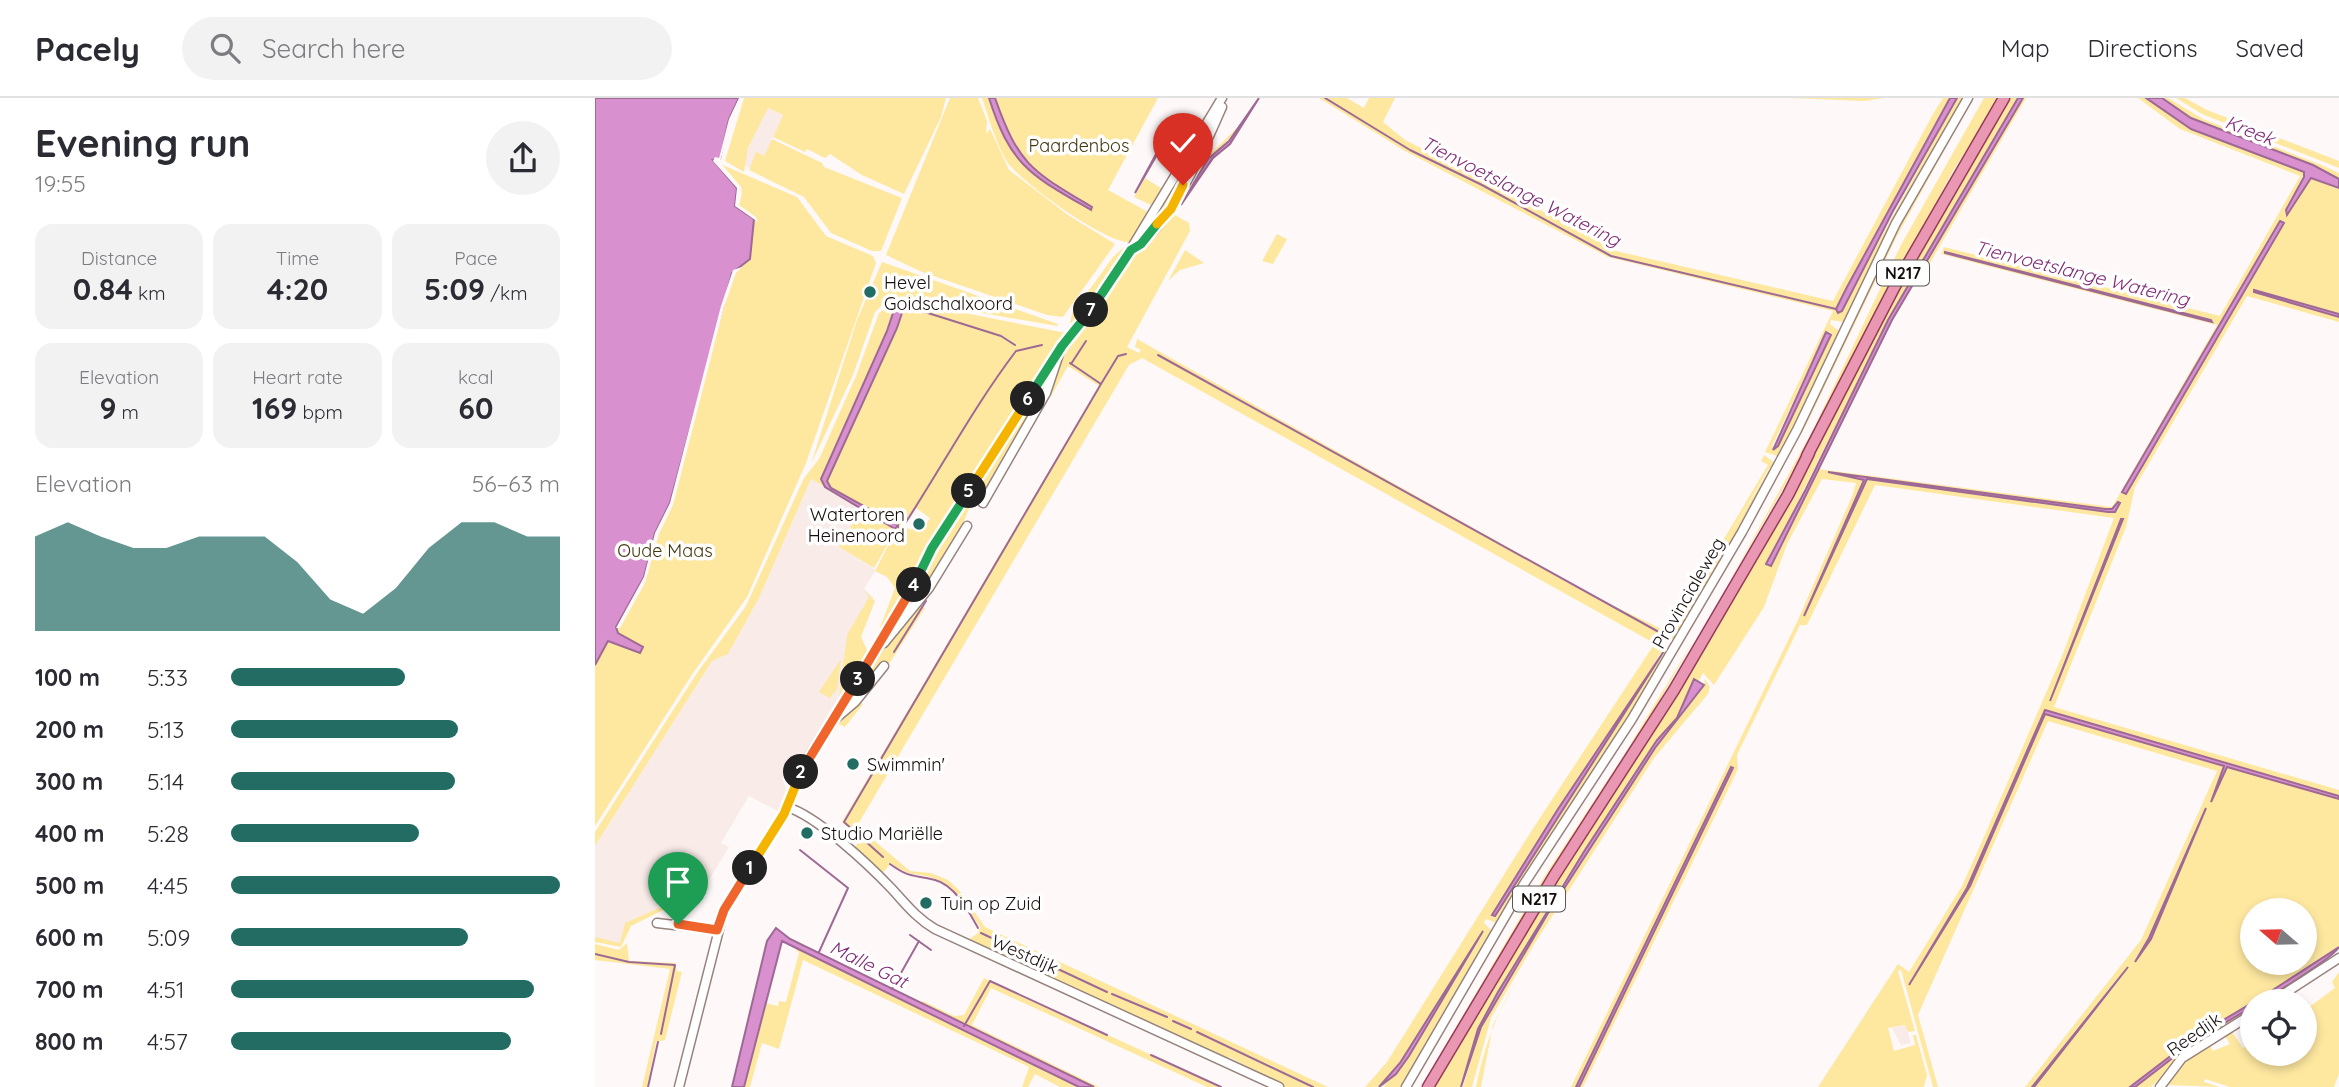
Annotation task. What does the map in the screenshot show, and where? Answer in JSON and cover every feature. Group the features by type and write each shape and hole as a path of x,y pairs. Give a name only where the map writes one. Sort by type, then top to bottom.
{"main road":[{"name":"Provincialeweg","path":"1428,1087 1511,945 1657,716 1809,453 1894,288 2004,98"}],"street":[{"path":"680,1087 717,930 728,902 787,807 802,769 880,646 932,548 1059,351 1095,306 1224,98"},
{"path":"1131,250 1143,242 1171,209 1198,160 1224,98"},
{"name":"Provincialeweg","path":"1405,1087 1524,884 1644,700 1742,533 1802,420 1900,215 1968,98"},
{"path":"983,503 1049,387 1059,351"},
{"path":"880,646 895,634 927,591 967,526"},
{"path":"832,720 855,702 884,666"},
{"name":"Westdijk","path":"787,807 803,815 853,853 911,912 935,929 1279,1087"},
{"path":"657,923 717,930"},
{"path":"2291,989 2339,958"},
{"name":"Reedijk","path":"2160,1087 2182,1058 2240,1022"}],"shaded area":[{"path":"595,98 739,98 729,119 720,159 713,160 737,188 735,206 754,219 750,259 732,273 670,503 655,533 644,577 616,627 618,633 643,647 640,653 608,641 595,665"},
{"path":"989,98 995,98 1012,139 1030,164 1041,175 1092,207 1091,210 1038,177 1015,155 997,121"},
{"path":"1259,98 1230,144 1213,158 1181,205 1208,159 1229,141"},
{"path":"1950,98 1957,98 1893,211 1842,311 1838,313 1836,309 1847,287"},
{"path":"2018,98 2023,98 1892,320 1771,566 1766,564 1806,489 1888,320"},
{"path":"2146,98 2162,98 2191,118 2313,165 2339,179 2339,188 2311,178 2287,215 2286,210 2304,177 2304,172 2191,129"},
{"path":"767,108 783,115 757,172 741,164"},
{"path":"1168,132 1170,132 1135,193"},
{"path":"2280,221 2284,223 2126,494 2122,492"},
{"path":"1945,253 2211,320 2212,322"},
{"path":"2254,292 2339,314 2339,317"},
{"path":"895,307 904,307 897,328 827,481 831,488 898,525 895,529 825,487 821,479 887,331"},
{"path":"1826,332 1831,335 1778,446 1773,450"},
{"path":"1828,472 2105,509 2112,509 2120,503 2115,512 2108,512 1867,479 1804,616 1864,480"},
{"path":"811,479 861,509 839,547 876,570 864,589 873,597 860,639 868,656 801,761 791,763 782,779 788,792 780,812 749,796 721,843 729,847 698,898 687,895 626,923 620,944 595,937 595,846 712,661 728,654 759,598"},
{"path":"2121,519 2123,519 2050,701"},
{"path":"1664,651 1495,916 1492,915 1558,809"},
{"path":"1694,679 1704,685 1655,748 1547,915 1481,1027 1461,1087 1478,1029 1498,992 1585,850 1657,740 1677,718"},
{"path":"2045,710 2339,796 2339,799 2227,767 2211,802 2224,766 2045,714 1970,886 1909,985 1967,888"},
{"path":"1731,767 1733,768 1579,1087 1576,1087"},
{"path":"2206,808 2151,939 2135,962 2149,938"},
{"path":"776,928 790,939 1094,1087 1079,1087 782,941 744,1087 732,1087 767,941"},
{"path":"1483,931 1409,1056 1396,1074 1379,1087 1400,1063"},
{"path":"2339,947 2317,965 2317,961"},
{"path":"2128,967 2034,1087 2032,1087"},
{"path":"2296,975 2303,975 2281,989 2274,989"},
{"path":"2240,1010 2240,1014 2199,1038 2198,1035"},
{"path":"1906,1025 1911,1043 1901,1045 1892,1028"},
{"path":"2194,1038 2196,1040 2135,1087 2130,1087"}],"green space":[{"path":"744,98 946,98 941,117 904,194 862,175 830,154 825,158 773,137 783,115 768,108 748,148 744,172 725,161"},
{"path":"950,98 978,98 987,121 986,134 990,129 1009,170 1068,215 1115,244 1063,317 1047,315 922,272 886,255"},
{"name":"Paardenbos","path":"982,98 989,98 1006,139 1026,167 1052,187 1091,209 1028,166 1008,134 995,98 1158,98 1108,190 1148,212 1132,242 1121,241 1085,224 1027,182 1006,160"},
{"path":"1319,98 1347,98 1364,108 1369,98 1395,98 1383,122 1405,140 1478,176 1616,251 1833,301 1933,114 1943,98 1950,98 1847,287 1836,309 1840,313 1957,98 1964,98 1908,193 1844,322 1831,320 1830,324 1839,331 1780,457 1765,452 1833,311 1608,257 1405,151","holes":["1830,332 1803,397 1774,450 1772,446 1826,333"]},
{"path":"1789,98 1884,98 1864,101"},
{"path":"1973,98 1897,236 1807,423 1763,503 1812,409 1899,227"},
{"path":"1984,98 2000,98 1953,171 1784,487 1729,582 1813,430 1901,245"},
{"path":"2009,98 2018,98 1888,320 1767,564 1771,565 1818,469 2112,507 2217,325 1941,254 1944,247 2220,316 2300,176 2180,129 2138,98 2146,98 2191,129 2304,172 2287,214 2311,178 2339,188 2339,314 2254,292 2339,317 2339,322 2247,296 2135,487 2126,527 2054,707 2339,790 2339,796 2045,711 1967,888 1909,985 1966,894 2045,714 2225,766 2211,801 2227,766 2339,799 2339,947 2317,962 2317,898 2240,898 2240,975 2299,975 2278,989 2240,989 2240,1011 2198,1035 2200,1038 2240,1014 2240,1018 2197,1043 2151,1087 2135,1087 2195,1040 2194,1038 2130,1087 2034,1087 2129,968 2032,1087 2025,1087 2141,940 2217,771 2048,721 1918,1015 1938,1087 1933,1087 1901,970 1898,971 1915,1031 1908,1032 1905,1025 1888,1028 1894,1051 1915,1045 1913,1035 1916,1035 1927,1075 1924,1087 1818,1087 1898,964 1909,972 1962,886 2062,656 2114,518 1875,485 1807,625 1800,625 1737,755 1738,769 1583,1087 1579,1087 1731,767 1576,1087 1571,1087 1797,622 1853,494 1856,483 1822,479 1787,544 1764,607 1714,685 1703,673 1698,682 1694,680 1677,718 1654,745 1560,888 1498,992 1478,1029 1461,1087 1433,1087 1493,983 1794,498 1876,329","holes":["2281,222 2283,224 2125,494 2123,492","1945,252 2212,320 1945,254","1828,473 2105,509 2112,509 2117,502 2113,512 2108,512 1867,479 1804,616 1864,480","2120,519 2123,520 2050,701","2206,809 2151,939 2134,960 2146,943"]},
{"path":"2023,98 2026,98 1920,280 1916,279"},
{"path":"2162,98 2168,98 2203,119 2324,166 2339,173 2339,179 2203,124"},
{"path":"2176,98 2185,98 2207,110 2339,161 2339,168 2202,114"},
{"path":"1219,107 1172,205 1140,239"},
{"path":"1240,125 1199,172 1198,166 1206,147 1213,151"},
{"path":"772,139 822,163 824,167 902,198 881,251 872,251 831,233 804,197 749,170 756,152 764,156"},
{"name":"Oude Maas","path":"711,160 797,197 826,236 873,256 876,263 806,463 747,597 691,676 595,826 595,560"},
{"path":"1145,178 1164,190 1153,206 1134,197"},
{"path":"1168,215 1175,215 1189,223 1190,231 1127,347 1139,353 1141,350 1135,347 1137,339 1605,602 1666,631 1661,640 1656,637 1652,642 1142,358 1129,365 857,826 910,871 931,873 948,880 959,890 985,927 1328,1087 1285,1087 1229,1057 1227,1060 968,940 978,933 980,927 951,888 931,877 905,872 891,863 881,875 853,849 861,839 842,822 1099,386 1068,366 1051,396 1048,394 1058,372 1064,348 1098,307 1134,252"},
{"path":"1277,234 1287,239 1273,264 1262,261"},
{"path":"1123,248 1126,251 1076,323 1070,323 1072,314 1113,257"},
{"path":"1185,250 1204,263 1180,270 1168,281"},
{"path":"882,262 1058,324 1057,326 920,302 887,300 875,312 853,375 811,464 857,320"},
{"path":"894,302 924,305 1066,333 884,632 879,630 895,588 887,577 875,571 896,530 874,568 839,547 861,509 895,529 897,525 831,488 827,481 897,328 903,307 894,308 887,331 824,470 821,481 825,487 811,479 759,598 728,654 712,661 595,846 595,832 697,673 746,606 804,478 819,459 856,376 879,313","holes":["916,508 930,518 922,531 914,526 911,530 899,523 901,519 907,522"]},
{"path":"1055,361 1049,382 980,504 969,498"},
{"path":"1764,455 1775,463 1672,645 1667,641 1669,631 1768,465 1761,461","holes":["1769,468 1770,468 1716,559"]},
{"path":"968,499 972,502 957,537 927,589 900,617 933,551"},
{"path":"863,589 875,601 861,637 869,654 843,699 839,697 847,635 869,597"},
{"path":"920,605 925,608 889,664 885,662 840,714 881,650"},
{"path":"1696,636 1648,721 1549,875 1421,1087 1544,877 1624,755"},
{"path":"1655,643 1665,648 1668,654 1497,923 1486,919 1484,923 1492,931 1402,1087 1383,1087 1409,1056 1484,932 1394,1071 1379,1087 1365,1087 1387,1062 1532,830","holes":["1661,652 1661,657 1493,915 1558,809 1638,692"]},
{"path":"841,659 837,689 830,698 819,692"},
{"path":"1705,679 1710,687 1708,694 1654,758 1533,946 1491,1018 1472,1087 1463,1087 1481,1027 1522,957 1651,754 1704,686"},
{"path":"858,701 863,704 845,727 839,724 823,748 820,746 834,724"},
{"path":"1629,731 1538,871 1410,1087 1542,863"},
{"path":"691,896 631,926 621,947 595,942 595,937 620,943 625,923"},
{"path":"627,943 629,961 675,963 677,971 682,972 665,1040 656,1042 647,1087 642,1087 670,969 595,960 595,944 619,950"},
{"path":"791,944 1079,1087 1060,1087 1035,1074 1028,1087 1022,1087 1029,1067 803,960 779,1049 762,1043 750,1087 744,1087 765,1003 778,1006 779,1001 786,1002 799,953"},
{"path":"2339,972 2339,1074 2334,1087 2230,1087 2205,1079 2204,1082 2220,1087 2169,1085 2171,1072 2208,1042 2213,1051 2230,1044 2225,1036 2217,1040 2230,1029 2240,1044 2240,1066 2317,1066 2317,1001 2335,988 2332,982"},
{"path":"984,978 1221,1087 1207,1087 991,988 972,1025 1099,1087 1094,1087 919,1003 923,1001 954,1016 964,1015"},
{"path":"1492,1031 1481,1087 1476,1087 1483,1058"}],"pier":[{"path":"739,98 743,98 732,120 720,162 741,187 739,205 756,217 758,222 735,206 737,188 713,161 715,157 719,158 729,119"},
{"path":"742,267 736,273 724,307 673,505 659,534 645,583 620,628 616,628 644,577 655,533 670,503 721,306 733,270"}],"waterway":[{"name":"Tienvoetslange Watering","path":"1325,98 1410,150 1482,185 1611,256 1836,309"},
{"path":"901,308 912,308 1001,336 1015,345"},
{"path":"1071,364 1086,341"},
{"path":"906,522 1016,351 1042,345"},
{"path":"1070,363 1101,384 1118,356 1126,354"},
{"path":"1158,355 1657,631"},
{"path":"883,857 844,822 1101,384"},
{"path":"897,526 901,529 903,526"},
{"path":"894,652 926,601"},
{"name":"Malle Gat","path":"800,850 848,888 819,952"},
{"path":"890,864 907,874 935,880 949,887 961,900 978,928"},
{"path":"981,933 1107,992"},
{"path":"910,935 931,950"},
{"name":"Malle Gat","path":"892,989 919,941"},
{"path":"595,954 629,962 675,965 661,1034"},
{"path":"964,1026 990,981 1107,1035"},
{"path":"1112,994 1167,1017"},
{"path":"1173,1021 1191,1029"},
{"path":"1197,1032 1313,1087"},
{"path":"648,1087 658,1042"},
{"path":"1151,1055 1221,1087"}],"place":[{"name":"Hevel Goidschalxoord","path":"870,292"},
{"name":"Watertoren Heinenoord","path":"919,524"},
{"name":"Swimmin'","path":"853,764"},
{"name":"Studio Mariëlle","path":"807,833"},
{"name":"Tuin op Zuid","path":"926,903"}],"route":[{"path":"678,924 717,930 728,902 784,814 807,760 894,623 936,541 1062,346 1095,306 1131,250 1143,242 1171,209 1183,185"}],"water label":[{"name":"Kreek","path":"2250,130"}]}
